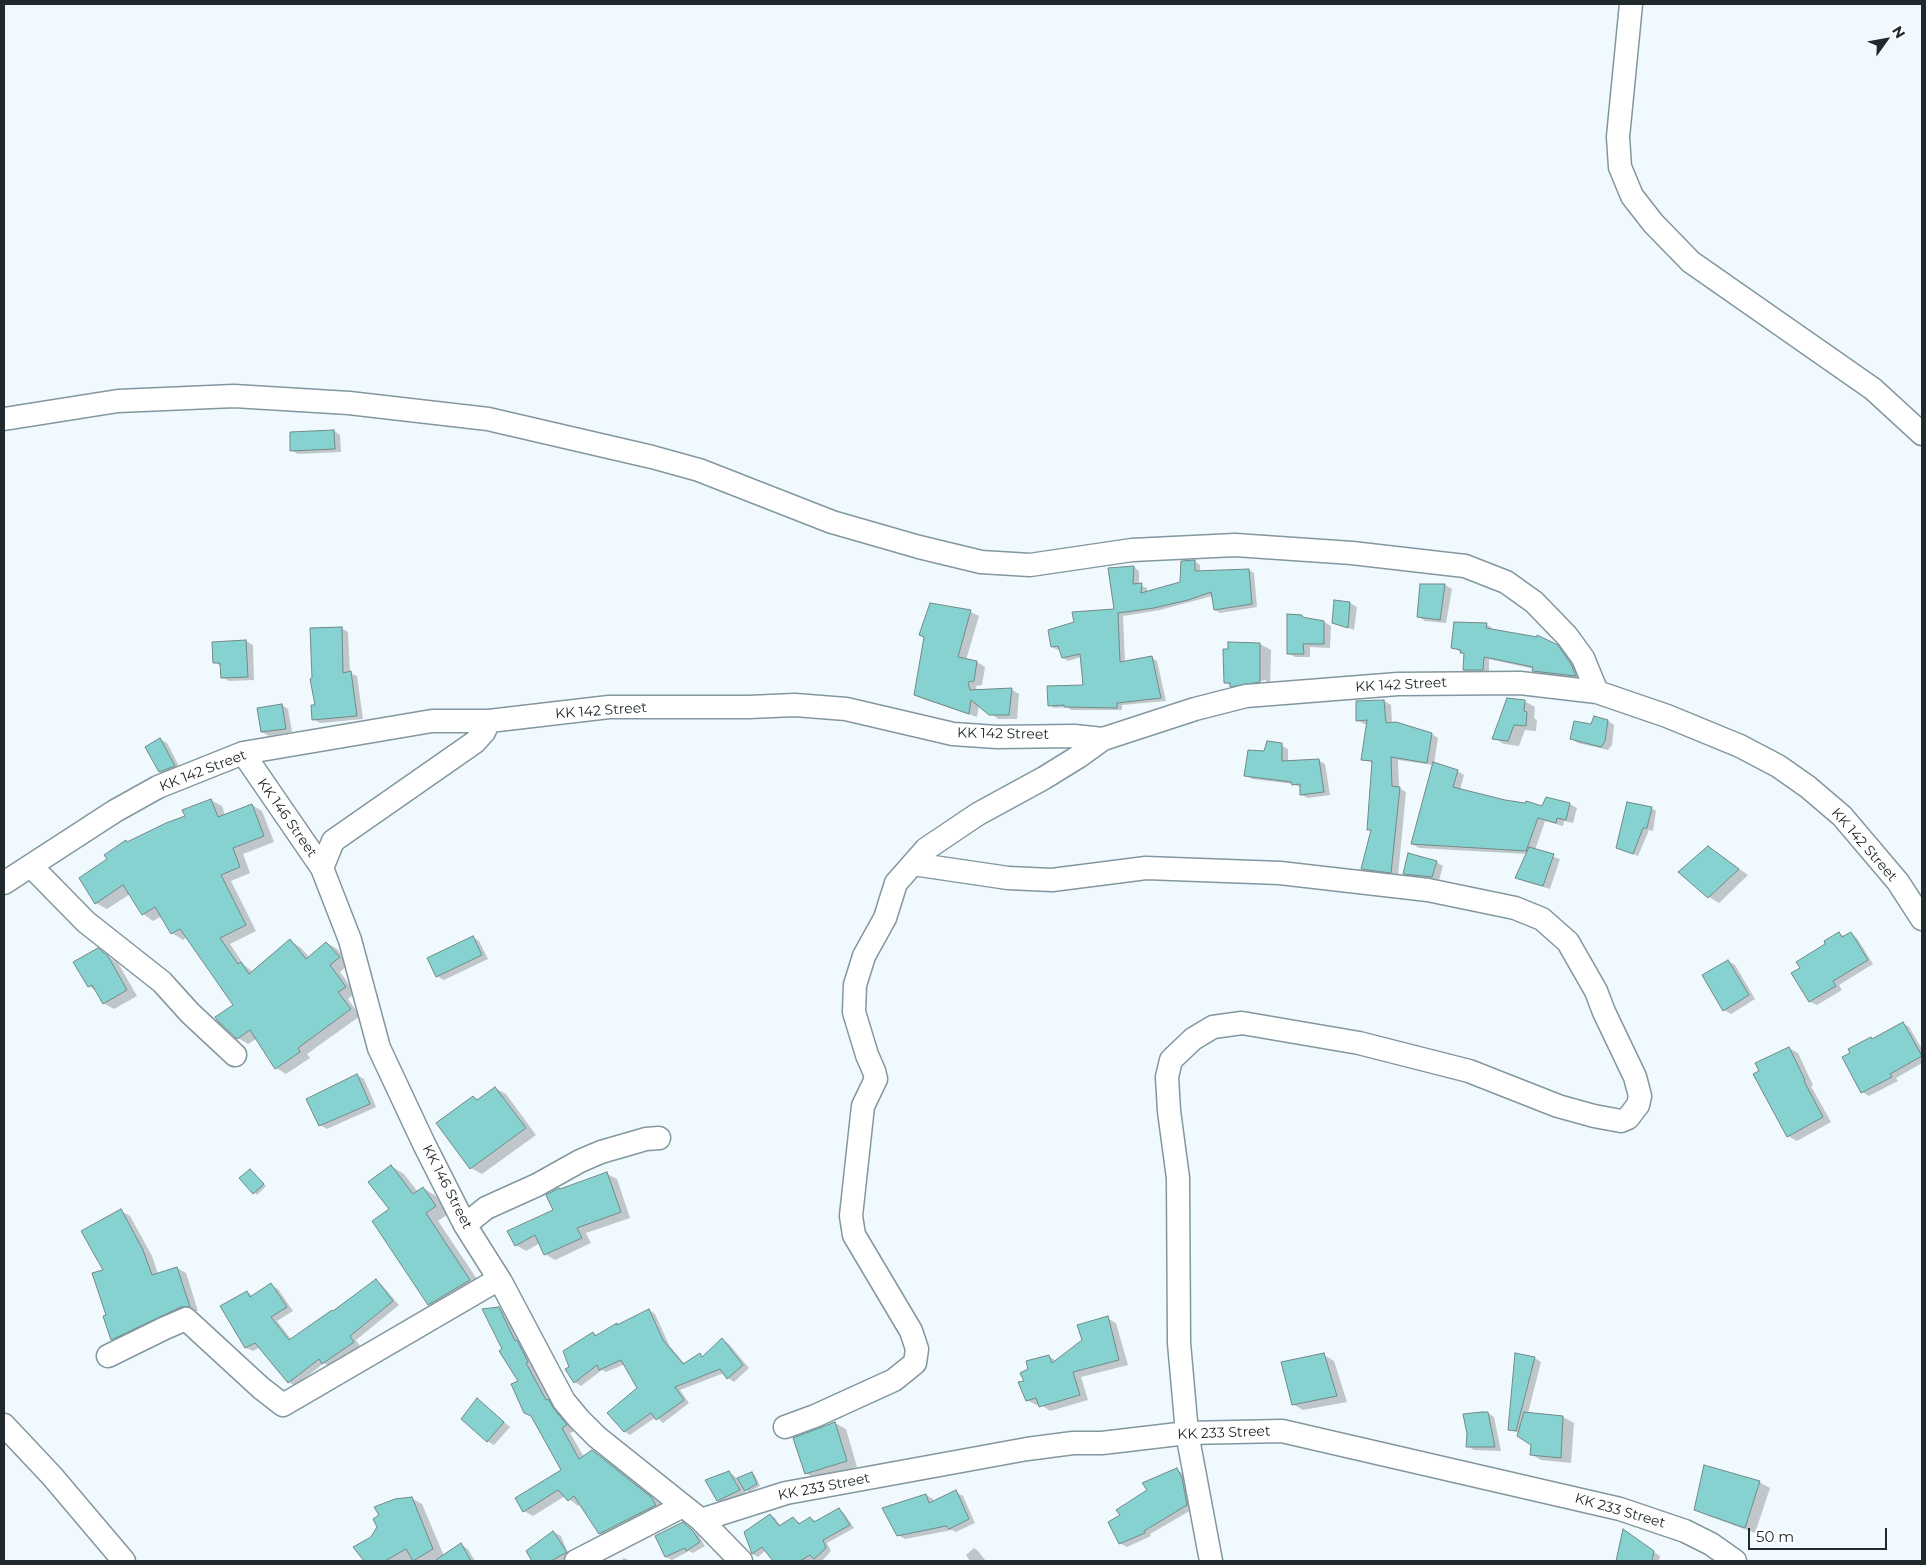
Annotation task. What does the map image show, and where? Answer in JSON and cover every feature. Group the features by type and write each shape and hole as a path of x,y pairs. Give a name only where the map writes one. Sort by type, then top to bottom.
{"street":[{"path":"1631,4 1618,137 1620,167 1632,196 1653,223 1691,262 1873,389 1922,434"},
{"path":"4,419 118,401 234,396 358,404 488,419 652,457 699,470 832,522 919,547 981,562 1030,565 1132,550 1235,545 1352,553 1465,566 1506,582 1534,602 1567,636 1583,658 1597,692"},
{"name":"KK 142 Street","path":"4,883 115,811 158,787 243,753 432,721 489,721 609,707 749,707 795,705 846,709 953,734 997,737 1074,736 1103,739 1196,709 1246,696 1398,684 1454,682 1520,683 1597,692 1667,716 1740,746 1778,766 1808,787 1842,816 1898,882 1922,919"},
{"path":"322,868 333,841 475,742 484,732 489,721"},
{"path":"786,1427 894,1380 915,1363 916,1349 911,1331 854,1235 851,1216 863,1106 876,1079 854,1012 855,985 864,956 885,918 896,883 926,849 978,814 1044,778 1103,739"},
{"name":"KK 146 Street","path":"243,753 322,868 350,940 379,1048 465,1225 499,1279 564,1401 597,1437 701,1520 740,1561"},
{"path":"913,864 1008,878 1052,880 1156,868 1280,873 1428,890 1515,908 1542,920 1568,942 1596,991 1635,1077 1640,1096 1638,1105 1628,1118 1621,1121 1558,1106 1469,1071 1359,1043 1242,1024 1213,1027 1193,1039 1171,1060 1168,1077 1169,1111 1178,1178 1179,1343 1188,1433 1210,1561"},
{"path":"31,866 86,922 162,982 190,1013 235,1055"},
{"path":"465,1225 486,1208 537,1186 580,1161 601,1152 646,1139 659,1138"},
{"path":"108,1356 186,1319 261,1388 283,1405 499,1279"},
{"path":"4,1425 52,1476 116,1559"},
{"name":"KK 233 Street","path":"701,1520 786,1493 1027,1449 1188,1433 1282,1431 1601,1504 1686,1531 1711,1544 1735,1561"},
{"path":"576,1561 683,1506"}],"building":[{"path":"334,430 335,449 290,451 290,432"},
{"path":"1195,560 1195,571 1249,569 1252,604 1214,610 1211,592 1154,608 1118,613 1120,662 1152,656 1161,698 1117,703 1117,708 1048,706 1047,686 1083,685 1080,654 1062,658 1058,646 1051,647 1048,630 1074,622 1072,612 1114,609 1108,568 1134,566 1133,584 1142,583 1141,593 1180,582 1181,561"},
{"path":"1420,584 1445,584 1440,620 1417,617"},
{"path":"1334,600 1350,602 1348,628 1332,623"},
{"path":"930,603 971,610 958,657 977,661 974,681 968,682 970,690 1012,688 1009,715 989,715 971,700 969,714 914,695 924,637 919,635"},
{"path":"1287,614 1302,615 1302,617 1324,621 1324,644 1303,644 1304,654 1287,654"},
{"path":"1454,622 1487,623 1486,628 1537,637 1537,635 1558,645 1571,664 1576,676 1532,671 1533,667 1484,657 1483,670 1463,670 1464,653 1460,653 1461,650 1451,648"},
{"path":"342,627 343,673 351,671 357,716 312,720 311,705 315,705 310,679 312,678 310,628"},
{"path":"246,640 248,677 221,678 220,663 213,663 212,642"},
{"path":"1228,642 1260,643 1260,682 1230,687 1230,683 1224,683 1223,649 1228,649"},
{"path":"1507,698 1525,700 1524,711 1527,712 1526,726 1514,725 1508,741 1492,739"},
{"path":"1384,700 1386,723 1396,722 1432,733 1427,763 1391,757 1392,786 1400,787 1391,873 1361,869 1371,830 1367,830 1372,761 1361,760 1367,720 1356,721 1356,701"},
{"path":"282,704 286,729 261,732 257,708"},
{"path":"1594,716 1608,720 1605,741 1601,747 1570,739 1574,721 1591,724"},
{"path":"160,738 175,766 159,772 145,747"},
{"path":"1267,741 1282,743 1282,761 1319,759 1324,792 1300,795 1300,784 1292,785 1291,782 1244,776 1248,750 1264,751"},
{"path":"1433,762 1458,770 1453,787 1505,800 1525,803 1526,801 1542,806 1546,797 1570,803 1566,820 1557,818 1556,823 1538,818 1526,851 1411,844"},
{"path":"211,799 218,817 252,804 264,836 233,848 240,867 221,875 246,925 220,938 238,964 241,962 249,974 290,939 306,959 326,942 340,957 330,965 346,987 338,992 351,1009 298,1048 300,1052 275,1069 250,1030 237,1039 217,1020 215,1017 233,1005 180,929 171,934 155,907 142,915 123,885 95,904 79,878 107,859 104,855 126,840 127,842 185,816 182,810"},
{"path":"1627,802 1652,807 1647,828 1643,828 1633,854 1616,848"},
{"path":"1708,846 1739,869 1708,898 1678,872"},
{"path":"1529,847 1554,854 1543,886 1515,878"},
{"path":"1408,853 1437,861 1432,877 1403,874"},
{"path":"1839,932 1842,937 1851,932 1868,960 1833,981 1836,986 1809,1002 1791,973 1800,968 1796,962 1825,944 1824,941"},
{"path":"473,936 482,955 436,977 427,958"},
{"path":"98,948 108,956 127,990 103,1004 92,985 88,987 73,962"},
{"path":"1728,960 1749,995 1723,1011 1702,975"},
{"path":"1903,1022 1922,1056 1890,1074 1892,1077 1861,1093 1842,1057 1850,1053 1848,1049 1871,1037 1872,1039"},
{"path":"1789,1047 1823,1117 1787,1137 1753,1074 1759,1071 1755,1063"},
{"path":"357,1074 370,1104 319,1126 306,1099"},
{"path":"495,1087 526,1128 470,1169 436,1123 473,1096 477,1100"},
{"path":"391,1165 413,1194 423,1187 436,1206 426,1213 470,1280 428,1305 372,1221 389,1209 368,1182"},
{"path":"250,1169 264,1184 253,1194 239,1178"},
{"path":"607,1172 621,1212 577,1228 582,1238 544,1255 535,1235 515,1246 507,1231 553,1210 546,1195 559,1188"},
{"path":"121,1209 143,1250 152,1275 177,1267 190,1307 181,1307 111,1340 103,1316 106,1315 92,1273 103,1270 81,1231"},
{"path":"376,1279 393,1301 350,1336 354,1342 322,1364 319,1359 288,1383 255,1343 245,1348 220,1306 247,1291 250,1297 271,1283 287,1307 271,1317 289,1340 333,1311"},
{"path":"499,1307 546,1400 548,1399 567,1425 562,1428 579,1459 592,1450 651,1497 656,1505 599,1534 574,1496 568,1501 558,1490 523,1512 515,1498 561,1470 531,1416 524,1413 511,1384 518,1381 499,1351 502,1349 482,1309"},
{"path":"649,1309 663,1340 683,1364 700,1353 702,1357 722,1338 743,1365 727,1379 720,1369 675,1387 684,1400 656,1420 651,1413 624,1432 607,1413 637,1388 621,1360 599,1370 597,1365 574,1383 565,1369 569,1367 563,1351 593,1332 595,1336 617,1323 617,1325"},
{"path":"1108,1316 1119,1360 1073,1372 1080,1395 1039,1407 1036,1398 1026,1401 1018,1382 1024,1381 1020,1373 1028,1369 1026,1361 1049,1355 1052,1363 1082,1340 1077,1325"},
{"path":"1324,1353 1337,1396 1292,1405 1281,1362"},
{"path":"1515,1353 1535,1357 1516,1431 1508,1430"},
{"path":"477,1398 504,1422 487,1442 461,1419"},
{"path":"1488,1412 1495,1447 1466,1447 1467,1434 1463,1414"},
{"path":"1524,1412 1563,1416 1561,1458 1530,1455 1531,1445 1517,1436"},
{"path":"835,1422 847,1461 805,1474 793,1438"},
{"path":"1704,1465 1760,1481 1745,1528 1694,1510"},
{"path":"1177,1468 1182,1478 1187,1505 1144,1531 1145,1533 1119,1544 1108,1522 1120,1515 1116,1510 1147,1490 1142,1483"},
{"path":"729,1471 740,1490 717,1501 705,1480"},
{"path":"752,1472 757,1484 745,1491 737,1478"},
{"path":"956,1490 969,1519 949,1529 946,1526 897,1536 882,1508 926,1494 929,1503"},
{"path":"412,1497 433,1549 413,1561 406,1549 385,1561 364,1561 353,1547 371,1537 377,1527 373,1519 379,1515 374,1507 395,1499"},
{"path":"839,1508 850,1525 823,1540 826,1548 814,1559 810,1555 800,1561 773,1561 762,1547 752,1554 744,1532 770,1514 779,1526 793,1517 799,1524 810,1517 814,1522"},
{"path":"683,1522 693,1531 700,1542 686,1551 685,1548 665,1557 655,1536"},
{"path":"1623,1529 1654,1551 1652,1561 1616,1561"},
{"path":"553,1531 567,1552 551,1561 532,1561 526,1551"},
{"path":"461,1543 471,1561 434,1561"}]}
